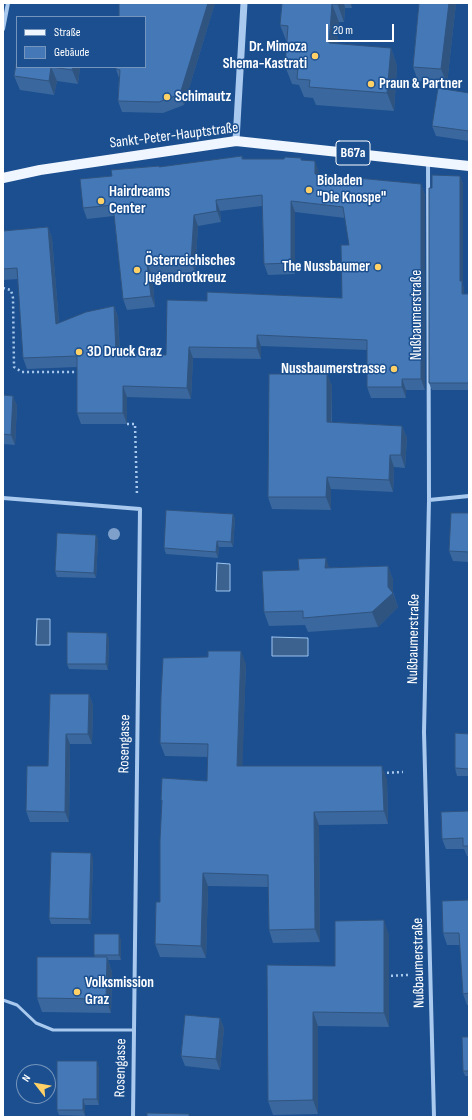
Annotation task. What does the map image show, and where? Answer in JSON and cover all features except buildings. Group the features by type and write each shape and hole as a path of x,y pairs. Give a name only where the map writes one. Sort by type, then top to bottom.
{"main road":[{"name":"Sankt-Peter-Hauptstraße","path":"3,178 40,170 236,141 469,166"}],"street":[{"path":"3,29 8,3"},
{"path":"236,141 244,3"},
{"name":"Nußbaumerstraße","path":"428,161 429,500 424,732 434,1117"},
{"path":"429,500 469,496"},
{"path":"3,498 137,509"},
{"name":"Rosengasse","path":"133,1117 140,517 140,509 137,509"}],"lane":[{"path":"3,1000 17,1005 36,1023 53,1030 134,1030"}],"path":[{"path":"3,288 11,290 13,298 14,367 22,372 84,372"},
{"path":"127,424 135,424 137,509"},
{"path":"380,773 402,772"},
{"path":"384,976 408,975"}],"water":[{"path":"217,563 230,564 230,591 216,591"},
{"path":"37,619 50,619 50,645 36,645"},
{"path":"272,637 308,638 308,656 272,656"}],"place":[{"name":"Dr. Mimoza Shema-Kastrati","path":"315,56"},
{"name":"Praun & Partner","path":"371,84"},
{"name":"Schimautz","path":"167,97"},
{"name":"Bioladen \"Die Knospe\"","path":"309,190"},
{"name":"Hairdreams Center","path":"101,201"},
{"name":"The Nussbaumer","path":"378,267"},
{"name":"Österreichisches Jugendrotkreuz","path":"137,270"},
{"name":"3D Druck Graz","path":"79,352"},
{"name":"Nussbaumerstrasse","path":"394,369"},
{"name":"Volksmission Graz","path":"77,992"}]}
